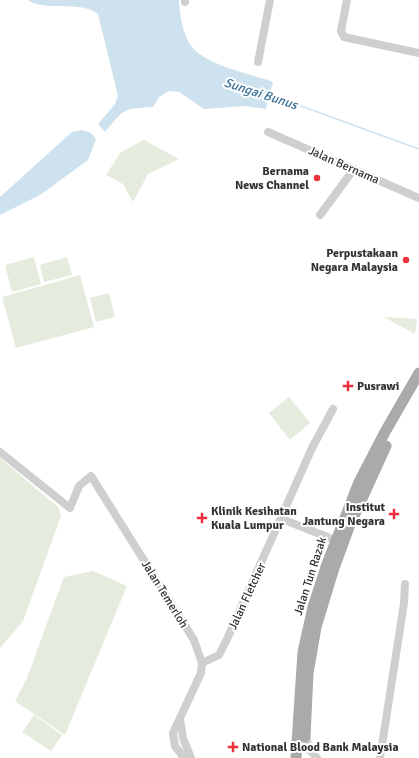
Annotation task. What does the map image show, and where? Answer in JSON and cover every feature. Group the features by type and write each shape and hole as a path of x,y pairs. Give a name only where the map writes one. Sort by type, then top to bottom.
{"main road":[{"name":"Jalan Tun Razak","path":"296,758 303,652 313,607 335,540 370,459 419,373"},
{"name":"Jalan Tun Razak","path":"304,758 310,654 316,627 334,568 366,486 386,445 419,388"}],"street":[{"path":"258,62 270,0"},
{"path":"347,0 341,35 344,37 419,53"},
{"name":"Jalan Bernama","path":"268,132 419,198"},
{"path":"322,211 354,169"},
{"name":"Jalan Fletcher","path":"202,663 219,655 282,519 312,448 333,409"},
{"name":"Jalan Temerloh","path":"0,452 70,508 79,486 91,476 194,640 202,663"},
{"path":"282,519 335,540"},
{"path":"380,758 404,603 405,584"},
{"path":"184,758 175,746 180,719 201,673 202,663"},
{"path":"305,729 309,749 317,758"},
{"path":"178,735 191,758"}],"shaded area":[{"path":"144,140 179,159 148,174 133,202 123,184 106,175 121,152"},
{"path":"34,257 41,284 12,292 5,265"},
{"path":"67,257 72,275 44,282 40,265"},
{"path":"80,275 94,327 16,348 2,297"},
{"path":"109,293 115,317 96,322 90,298"},
{"path":"384,317 417,319 415,334"},
{"path":"289,397 310,423 290,440 269,413"},
{"path":"0,458 59,508 61,516 23,621 0,648"},
{"path":"93,571 127,586 65,735 15,701 27,678 64,577"},
{"path":"34,715 62,735 51,751 22,732"}],"water":[{"path":"28,0 179,0 184,31 192,47 207,59 218,64 273,82 266,109 245,106 204,109 179,92 169,91 159,97 153,107 135,108 125,111 105,132 98,124 115,104 118,96 98,14 91,10 82,8 43,5"},
{"path":"82,130 91,133 96,139 88,160 40,195 0,215 0,197 72,132"}],"waterway":[{"name":"Sungai Bunus","path":"268,94 419,149"}],"place":[{"name":"Bernama News Channel","path":"317,178"},
{"name":"Perpustakaan Negara Malaysia","path":"406,260"},
{"name":"Pusrawi","path":"348,386"},
{"name":"Institut Jantung Negara","path":"394,514"},
{"name":"Klinik Kesihatan Kuala Lumpur","path":"202,518"},
{"name":"National Blood Bank Malaysia","path":"233,747"}]}
